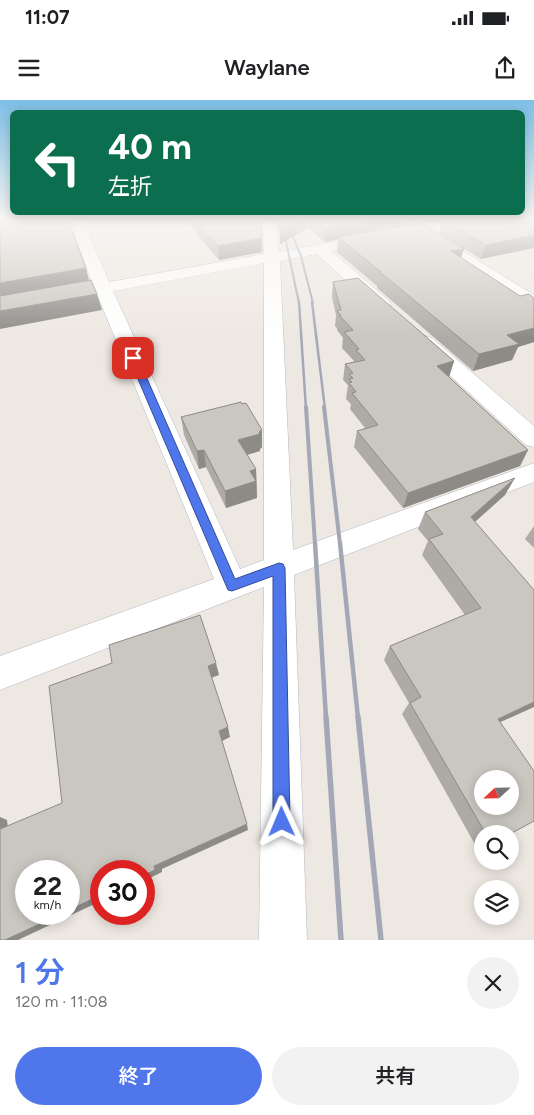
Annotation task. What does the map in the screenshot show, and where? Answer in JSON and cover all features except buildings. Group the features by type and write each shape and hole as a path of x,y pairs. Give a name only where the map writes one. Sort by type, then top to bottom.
{"street":[{"path":"92,259 232,586"},
{"path":"0,307 260,259"},
{"path":"272,259 279,568 283,940"},
{"path":"332,259 393,314"},
{"path":"467,259 534,303"},
{"path":"408,327 534,438"},
{"path":"0,673 534,472"}],"railway":[{"path":"290,259 299,303"},
{"path":"302,259 313,303"},
{"path":"299,302 306,409"},
{"path":"312,302 325,409"},
{"path":"306,407 315,544"},
{"path":"324,407 340,544"},
{"path":"315,543 326,718"},
{"path":"340,543 358,718"},
{"path":"326,717 341,940"},
{"path":"358,717 381,940"}],"route":[{"path":"133,358 232,586 279,568 282,822"}]}
